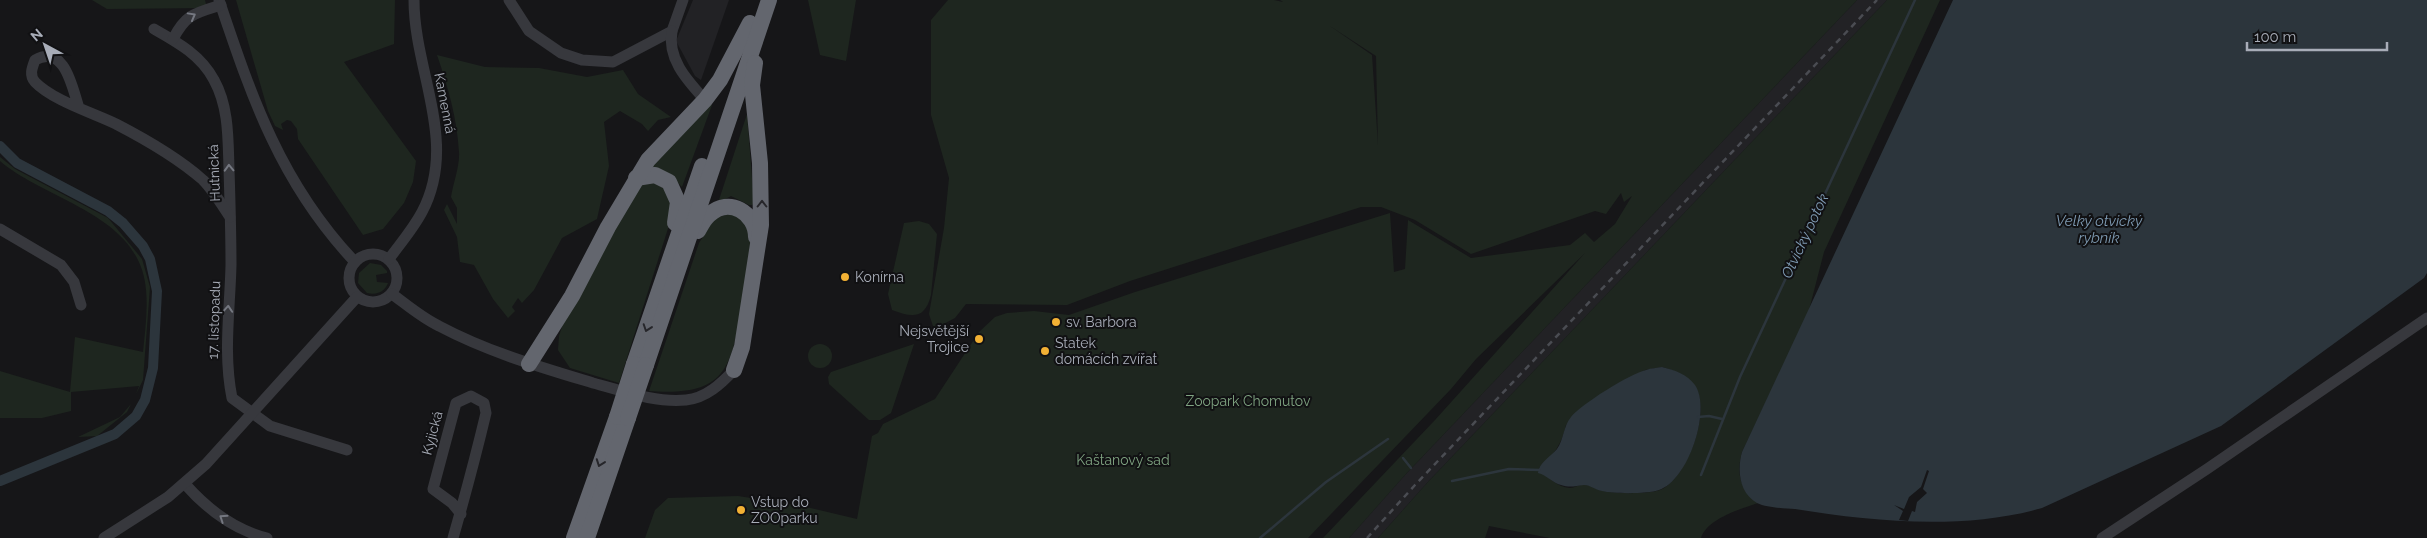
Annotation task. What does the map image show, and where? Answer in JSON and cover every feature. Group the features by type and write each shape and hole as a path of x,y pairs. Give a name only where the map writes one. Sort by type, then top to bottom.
{"highway":[{"path":"734,370 742,347 756,252 762,225 762,203 752,85 758,0"},
{"path":"529,364 572,296 636,178 657,149 705,100 720,80 769,0"},
{"path":"640,364 686,250 755,25"},
{"path":"587,538 668,268 755,25"},
{"path":"636,178 655,175 669,182 678,202 668,268"},
{"path":"686,250 709,215 730,207 738,208 752,219 756,230 756,252"},
{"path":"574,538 622,417"}],"street":[{"name":"Kamenná","path":"389,259 422,212 436,169 438,147 436,125 417,42 414,0"},
{"path":"508,0 529,31 561,53 582,60 613,62 672,31"},
{"path":"683,0 672,31 670,45 673,56 686,78 705,100"},
{"path":"173,39 180,26 190,16 220,3 252,98 286,170 328,231 355,262"},
{"name":"Hutnická","path":"154,29 173,39 199,59 218,89 225,111 228,135 230,217"},
{"name":"Hutnická","path":"79,108 63,64 53,56 43,56 35,60 31,70 34,80 44,89 79,108 116,124 165,151 204,181 230,217"},
{"name":"17. listopadu","path":"230,217 231,266 226,343 232,398 270,426 347,450"},
{"path":"0,229 61,265 74,282 81,305"},
{"path":"368,254 375,254 389,259 397,272 398,280 392,294 386,299 371,303 357,297 349,284 350,268 355,262 368,254"},
{"path":"392,294 438,326 493,351 529,364 654,399 688,400 702,396 734,370"},
{"path":"104,538 185,484 253,413 357,297"},
{"path":"2102,538 2207,470 2427,318"},
{"name":"Kyjická","path":"453,538 460,514 486,413 484,403 470,396 456,403 433,489 452,503 460,514"},
{"path":"185,484 204,504 228,521 255,535 267,538"}],"shaded area":[{"path":"693,0 729,0 701,80 695,76 676,41"},
{"path":"1857,0 1887,0 1427,483 1378,538 1349,538 1405,475"}],"green space":[{"path":"92,0 205,0 207,8 107,9"},
{"path":"236,0 395,0 394,44 344,62 416,161 413,182 404,203 383,229 363,235 298,139 297,129 291,121 287,120 281,124 283,130 275,126 268,111"},
{"path":"808,0 856,0 846,61 820,55"},
{"path":"948,0 1274,0 1283,2 1280,0 1857,0 1405,475 1349,538 1323,538 1435,420 1585,253 1476,359 1451,389 1308,538 645,538 655,510 668,498 738,496 798,505 857,519 872,436 878,433 883,424 935,399 979,332 995,317 1007,313 1034,311 1069,315 1135,292 1390,213 1394,272 1405,269 1408,220 1471,258 1570,245 1585,233 1594,242 1615,224 1632,196 1624,202 1621,193 1606,214 1595,211 1471,254 1415,220 1381,207 1361,207 1130,281 1067,305 966,304 955,318 934,329 929,314 944,228 949,178 931,115 931,20","holes":["1330,26 1376,56 1378,145 1372,55"]},
{"path":"1887,0 1940,0 1824,252 1808,314 1742,452 1739,468 1741,481 1747,492 1758,503 1717,520 1704,531 1701,538 1550,538 1489,526 1485,538 1378,538 1427,483","holes":["1662,367 1675,371 1691,381 1699,396 1700,410 1699,426 1688,458 1670,483 1660,490 1640,493 1608,492 1583,485 1570,488 1557,484 1539,468 1556,449 1566,425 1645,370"]},
{"path":"437,55 485,67 539,68 587,77 623,70 638,94 671,117 658,120 648,131 642,124 620,111 604,122 609,166 597,219 562,238 534,290 522,303 518,298 512,307 515,311 508,318 493,299 474,265 460,262 457,237 444,210 447,204 457,224 457,208 451,197 458,163 458,139 445,79"},
{"path":"710,104 712,105 682,187 672,177 652,170 651,166"},
{"path":"747,114 754,203 749,205 731,196 718,203"},
{"path":"0,157 15,169 108,218 142,259 150,287 143,380 136,394 139,386 71,392 71,411 42,418 0,418 0,371 70,392 75,337 143,352 147,305 146,290 140,264 127,244 110,227 89,212 20,175 0,161"},
{"path":"647,183 656,183 670,192 671,219 619,383 570,368 558,350 559,336 566,315 638,187"},
{"path":"734,212 752,233 737,332 726,365 718,377 707,385 692,390 673,392 649,391 699,243 715,218"},
{"path":"919,221 929,224 937,234 931,295 925,309 912,315 892,310 888,294 904,223"},
{"path":"370,263 381,265 387,271 387,273 376,275 377,282 388,283 382,291 374,294 367,293 358,283 359,273"},
{"path":"820,344 828,348 832,356 828,364 820,368 812,364 808,356 812,348"},
{"path":"914,344 891,413 880,420 869,420 829,384 828,377 831,372"},
{"path":"131,404 127,412 97,436 78,437 120,417"}],"water":[{"name":"Velký otvický rybník","path":"1953,0 2427,0 2427,273 2424,278 2221,426 2042,508 1982,519 1919,522 1825,514 1771,507 1757,503 1751,499 1743,487 1740,473 1742,452"},
{"path":"1662,367 1680,373 1692,381 1700,396 1699,427 1694,444 1688,459 1670,484 1654,491 1614,493 1586,485 1564,486 1538,473 1542,463 1557,449 1568,421 1576,412 1629,377 1648,369"}],"pier":[{"path":"1927,470 1929,471 1923,489 1927,493 1917,502 1915,512 1912,511 1908,521 1899,520 1903,511 1894,505 1904,509 1909,497 1921,487"}],"waterway":[{"name":"Otvický potok","path":"1701,475 1740,377 1915,0"},
{"path":"0,146 17,163 108,211 123,223 143,246 150,259 157,291 153,368 145,400 136,416 115,434 0,481"},
{"path":"1698,417 1709,416 1722,419"},
{"path":"1260,538 1326,482 1388,439"},
{"path":"1403,458 1411,468"},
{"path":"1452,481 1509,469 1539,470"}],"railway":[{"path":"1367,538 1415,485 1877,0"}],"place":[{"name":"Konírna","path":"845,277"},
{"name":"sv. Barbora","path":"1056,322"},
{"name":"Nejsvětější Trojice","path":"979,339"},
{"name":"Statek domácích zvířat","path":"1045,351"},
{"name":"Vstup do ZOOparku","path":"741,510"}],"park label":[{"name":"Zoopark Chomutov","path":"1248,401"},
{"name":"Kaštanový sad","path":"1123,460"}]}
